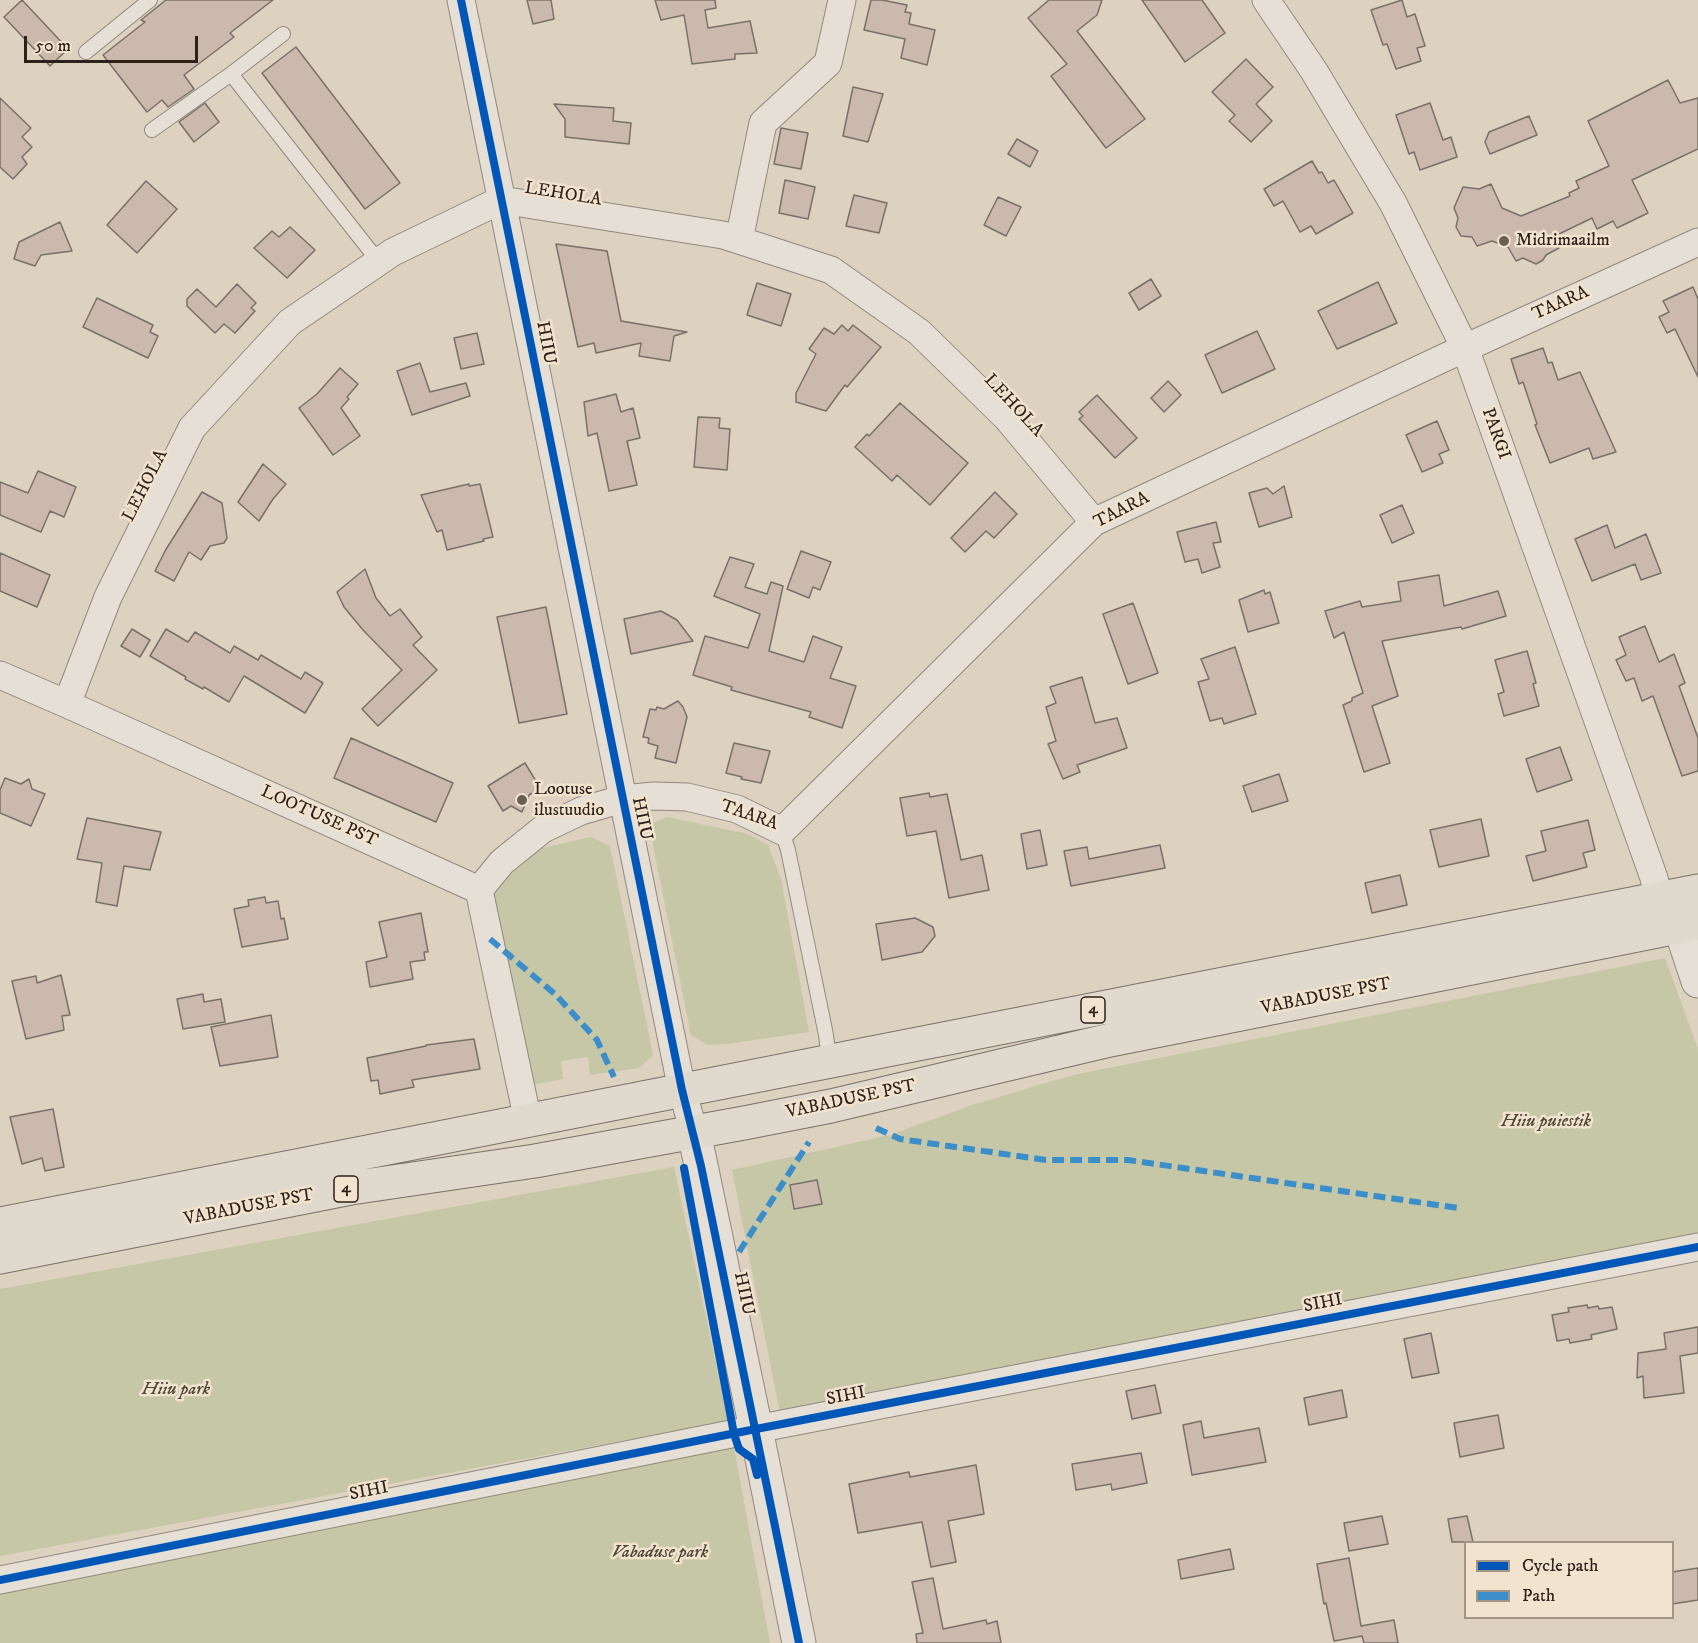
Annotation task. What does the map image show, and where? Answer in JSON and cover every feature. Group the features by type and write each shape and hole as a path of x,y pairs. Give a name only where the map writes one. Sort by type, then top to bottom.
{"highway":[{"name":"VABADUSE PST","path":"0,1224 1698,891"},
{"name":"VABADUSE PST","path":"0,1257 351,1188 535,1161 831,1106 1110,1040 1689,925"}],"street":[{"name":"HIIU","path":"460,0 682,1090 693,1132 799,1643"},
{"path":"739,240 763,123 828,63 842,0"},
{"name":"PARGI","path":"1266,0 1314,71 1393,203 1465,348 1654,878 1659,899"},
{"name":"LEHOLA","path":"67,704 108,597 192,428 290,322 393,252 501,200 723,235 831,270 920,332 1007,418 1094,522"},
{"name":"TAARA","path":"622,799 654,796 687,797 736,809 782,831 1094,522 1465,348 1698,242"},
{"name":"LOOTUSE PST","path":"0,675 479,890"},
{"path":"528,1121 479,890 502,862 543,829 581,811 622,799"},
{"path":"1659,899 1689,925 1698,981"},
{"name":"SIHI","path":"0,1580 1698,1247"}],"lane":[{"path":"86,52 150,0"},
{"path":"152,130 283,34"},
{"path":"231,74 379,262"},
{"path":"782,831 788,850 826,1035 829,1061"}],"green space":[{"path":"667,817 748,834 768,845 781,879 809,1032 708,1045 691,1035 649,825"},
{"path":"591,837 610,846 653,1055 639,1068 590,1075 588,1057 561,1061 563,1079 531,1085 494,894 509,870 533,850"},
{"name":"Hiiu puiestik","path":"1665,958 1698,1049 1698,1233 780,1413 732,1170 890,1135 972,1105 1073,1075"},
{"name":"Hiiu park","path":"674,1167 728,1421 0,1556 0,1289"},
{"name":"Vabaduse park","path":"734,1448 770,1643 0,1643 0,1581"}],"building":[{"path":"22,0 68,49 50,66 4,17"},
{"path":"166,0 273,0 230,33 234,37 184,75 194,89 168,107 162,100 147,112 103,55 145,22 141,20"},
{"path":"527,0 551,0 554,19 533,24"},
{"path":"655,0 715,0 716,8 705,10 708,28 750,21 757,53 735,54 735,59 692,64 684,15 661,20"},
{"path":"871,0 907,5 905,12 911,13 909,24 935,30 927,65 901,58 905,39 864,30"},
{"path":"1049,0 1102,0 1097,15 1077,31 1145,119 1106,148 1051,76 1067,64 1028,18"},
{"path":"1142,0 1202,0 1225,33 1185,62"},
{"path":"1402,0 1407,17 1415,14 1425,46 1417,48 1421,61 1396,69 1387,44 1383,45 1371,10"},
{"path":"296,47 400,183 365,209 262,73"},
{"path":"1246,59 1273,87 1256,104 1272,121 1251,142 1229,121 1235,115 1212,92"},
{"path":"1668,80 1680,103 1698,98 1698,149 1632,180 1648,213 1617,228 1613,221 1597,229 1592,218 1555,236 1559,248 1536,264 1523,258 1516,261 1508,247 1492,241 1477,246 1472,237 1461,236 1456,227 1458,218 1454,208 1463,187 1479,189 1491,184 1502,208 1521,216 1570,196 1569,193 1579,188 1576,181 1609,166 1588,121"},
{"path":"853,87 883,94 868,142 843,136"},
{"path":"0,98 31,128 22,137 32,147 22,157 27,164 13,179 0,167"},
{"path":"205,103 219,122 194,142 179,122"},
{"path":"1430,103 1443,140 1451,137 1457,157 1420,170 1414,152 1409,154 1396,115"},
{"path":"554,104 614,108 613,121 631,123 629,144 565,137 565,119"},
{"path":"1529,116 1537,135 1490,154 1485,142 1489,132"},
{"path":"781,128 808,133 801,169 774,164"},
{"path":"1017,139 1038,151 1030,167 1008,154"},
{"path":"1312,161 1328,183 1334,180 1353,213 1316,234 1311,226 1300,232 1283,201 1274,206 1264,189"},
{"path":"785,180 815,187 808,219 779,213"},
{"path":"146,181 177,209 137,253 107,225"},
{"path":"854,195 887,203 879,233 846,226"},
{"path":"998,197 1021,207 1006,236 984,225"},
{"path":"60,222 72,251 41,255 35,266 14,259 19,242"},
{"path":"290,227 315,250 287,278 254,248 272,231 279,237"},
{"path":"556,244 607,251 621,321 687,332 674,336 670,361 639,356 641,343 596,353 594,343 578,347"},
{"path":"1151,279 1161,296 1139,310 1129,293"},
{"path":"1378,282 1397,323 1337,349 1318,311"},
{"path":"757,283 791,294 781,326 747,315"},
{"path":"237,284 256,303 251,308 255,311 235,333 224,324 215,333 187,306 187,299 197,289 216,307"},
{"path":"1693,287 1698,299 1698,377 1675,329 1667,333 1659,317 1669,312 1663,301"},
{"path":"97,298 153,325 150,332 158,336 148,358 83,327"},
{"path":"842,325 848,331 853,325 881,347 847,387 845,385 826,411 796,402 796,393 816,354 809,349 824,328 834,334"},
{"path":"1257,331 1275,369 1222,393 1205,355"},
{"path":"477,333 484,364 461,369 454,338"},
{"path":"1543,348 1548,363 1552,362 1558,380 1580,372 1616,452 1593,459 1589,448 1550,463 1535,425 1537,424 1523,382 1519,384 1511,359"},
{"path":"420,363 430,392 466,383 470,396 412,415 397,371"},
{"path":"340,368 358,384 341,408 360,436 333,455 299,408 317,394"},
{"path":"1168,381 1181,395 1164,412 1151,398"},
{"path":"616,394 621,412 633,408 640,438 627,441 637,485 609,491 597,433 588,436 584,402"},
{"path":"1097,395 1137,438 1115,458 1079,419 1083,416 1079,412"},
{"path":"900,403 968,463 930,505 897,475 892,481 855,447 867,434 869,436"},
{"path":"698,417 720,418 719,428 730,429 727,470 694,467"},
{"path":"1437,421 1449,450 1439,454 1443,463 1422,472 1406,435"},
{"path":"263,464 286,484 259,521 238,502"},
{"path":"38,471 76,487 64,517 50,511 41,532 0,515 0,482 28,493"},
{"path":"469,484 469,486 480,484 493,537 447,550 442,530 437,532 421,495"},
{"path":"1284,486 1292,517 1259,527 1249,493 1267,488 1273,494"},
{"path":"202,492 222,503 227,538 224,543 210,546 201,560 189,552 174,581 155,571"},
{"path":"995,492 1017,514 994,538 986,531 965,552 951,538"},
{"path":"1402,505 1414,533 1392,543 1380,515"},
{"path":"1216,522 1221,542 1213,543 1220,567 1202,573 1198,559 1185,562 1177,532"},
{"path":"1607,525 1615,548 1646,534 1661,573 1641,580 1635,564 1592,581 1575,539"},
{"path":"801,551 831,562 820,590 813,587 809,598 787,589"},
{"path":"0,553 50,575 37,607 0,591"},
{"path":"730,557 754,564 745,587 767,594 771,582 783,586 769,651 804,662 813,636 842,647 830,678 856,686 842,728 809,717 811,712 731,690 732,687 693,675 705,636 748,648 760,614 714,596"},
{"path":"365,569 376,598 390,616 400,609 422,637 413,645 437,670 378,726 362,709 402,670 363,630 344,607 337,592"},
{"path":"1439,575 1444,606 1498,591 1506,616 1462,629 1461,627 1382,641 1398,696 1372,706 1390,763 1364,772 1343,705 1363,693 1344,632 1334,638 1325,611 1360,601 1362,607 1401,601 1398,582"},
{"path":"1264,590 1265,594 1270,592 1279,623 1248,632 1239,600"},
{"path":"1133,603 1158,673 1128,684 1103,614"},
{"path":"546,607 567,714 519,723 497,617"},
{"path":"661,611 677,620 693,641 631,654 624,619"},
{"path":"1645,626 1659,662 1674,654 1685,683 1679,686 1698,738 1698,771 1682,776 1653,696 1642,701 1634,678 1626,681 1616,660 1626,655 1619,637"},
{"path":"132,629 150,640 140,657 121,646"},
{"path":"166,629 188,642 195,632 230,653 234,646 258,660 261,655 301,679 305,672 323,683 305,713 244,676 229,702 185,679 186,677 150,656"},
{"path":"1235,647 1256,714 1224,724 1222,718 1210,721 1198,682 1209,679 1201,659"},
{"path":"1527,651 1536,683 1533,684 1539,706 1504,716 1498,694 1504,692 1495,660"},
{"path":"1082,677 1095,723 1117,718 1127,748 1077,765 1080,772 1063,779 1048,744 1056,741 1046,707 1056,703 1050,687"},
{"path":"678,701 687,717 676,763 655,758 658,746 648,743 649,738 643,737 650,709 656,710 657,707 664,709"},
{"path":"351,738 453,783 436,822 334,778"},
{"path":"734,743 770,751 761,783 726,773"},
{"path":"1560,747 1572,780 1537,792 1526,759"},
{"path":"525,763 540,788 529,795 522,812 511,806 503,811 488,786"},
{"path":"1279,774 1288,801 1252,812 1243,786"},
{"path":"5,778 21,784 29,779 32,789 45,794 31,826 0,813 0,790"},
{"path":"929,793 930,797 947,794 961,860 982,855 989,890 949,898 936,831 907,836 900,798"},
{"path":"87,818 161,832 150,870 124,866 117,906 96,902 102,863 77,859"},
{"path":"1481,819 1489,856 1439,867 1430,830"},
{"path":"1588,820 1595,850 1583,853 1587,867 1533,881 1526,856 1546,851 1541,831"},
{"path":"1040,830 1047,865 1027,869 1021,834"},
{"path":"1160,845 1165,868 1071,886 1064,851 1087,847 1089,859"},
{"path":"1400,875 1407,905 1372,913 1365,883"},
{"path":"265,897 266,903 278,901 288,939 242,947 234,909 249,906 248,900"},
{"path":"421,913 428,952 424,952 425,960 410,962 413,979 370,987 366,962 387,957 379,922"},
{"path":"915,918 933,927 935,936 922,952 882,960 876,924"},
{"path":"61,975 70,1015 62,1016 64,1030 26,1039 12,981 36,976 37,983"},
{"path":"203,994 204,1002 221,999 225,1022 183,1029 177,999"},
{"path":"271,1015 278,1057 220,1066 211,1027"},
{"path":"474,1039 480,1069 412,1080 414,1087 380,1094 378,1080 371,1081 367,1058 426,1045"},
{"path":"53,1109 64,1167 45,1171 42,1158 22,1164 10,1117"},
{"path":"817,1180 822,1204 794,1209 790,1185"},
{"path":"1587,1305 1588,1308 1598,1306 1599,1309 1612,1307 1617,1329 1591,1335 1592,1339 1570,1343 1569,1339 1557,1341 1552,1315 1569,1312 1568,1308"},
{"path":"1698,1327 1698,1353 1680,1356 1684,1393 1644,1398 1643,1376 1637,1378 1638,1353 1666,1349 1664,1333"},
{"path":"1431,1333 1439,1373 1412,1378 1404,1339"},
{"path":"1155,1385 1161,1413 1132,1419 1126,1391"},
{"path":"1342,1390 1347,1417 1309,1425 1304,1398"},
{"path":"1498,1415 1504,1448 1460,1457 1454,1423"},
{"path":"1201,1421 1204,1438 1259,1428 1266,1462 1192,1475 1183,1425"},
{"path":"1141,1453 1147,1483 1112,1490 1111,1484 1076,1490 1072,1464"},
{"path":"976,1465 984,1514 948,1521 956,1562 931,1567 922,1522 858,1533 849,1484 909,1472 910,1477"},
{"path":"1382,1516 1388,1544 1349,1551 1344,1523"},
{"path":"1467,1516 1473,1541 1452,1542 1448,1519"},
{"path":"1230,1549 1234,1569 1181,1579 1178,1560"},
{"path":"1349,1558 1361,1626 1394,1620 1398,1643 1364,1643 1362,1636 1334,1641 1317,1564"},
{"path":"1698,1568 1698,1600 1674,1604 1674,1572"},
{"path":"933,1578 943,1629 986,1620 987,1624 997,1621 1001,1643 917,1643 916,1634 923,1633 912,1582"}],"marked path":[{"path":"490,939 556,995 597,1040 614,1077"},
{"path":"876,1128 900,1139 1046,1160 1128,1160 1458,1208"},
{"path":"739,1252 809,1142"}],"cycle path":[{"path":"461,0 682,1090 701,1166 799,1643"},
{"path":"684,1168 734,1434 739,1449 753,1459 757,1475"},
{"path":"0,1580 756,1429 1698,1247"}],"place":[{"name":"Midrimaailm","path":"1504,241"},
{"name":"Lootuse ilustuudio","path":"522,800"}]}
